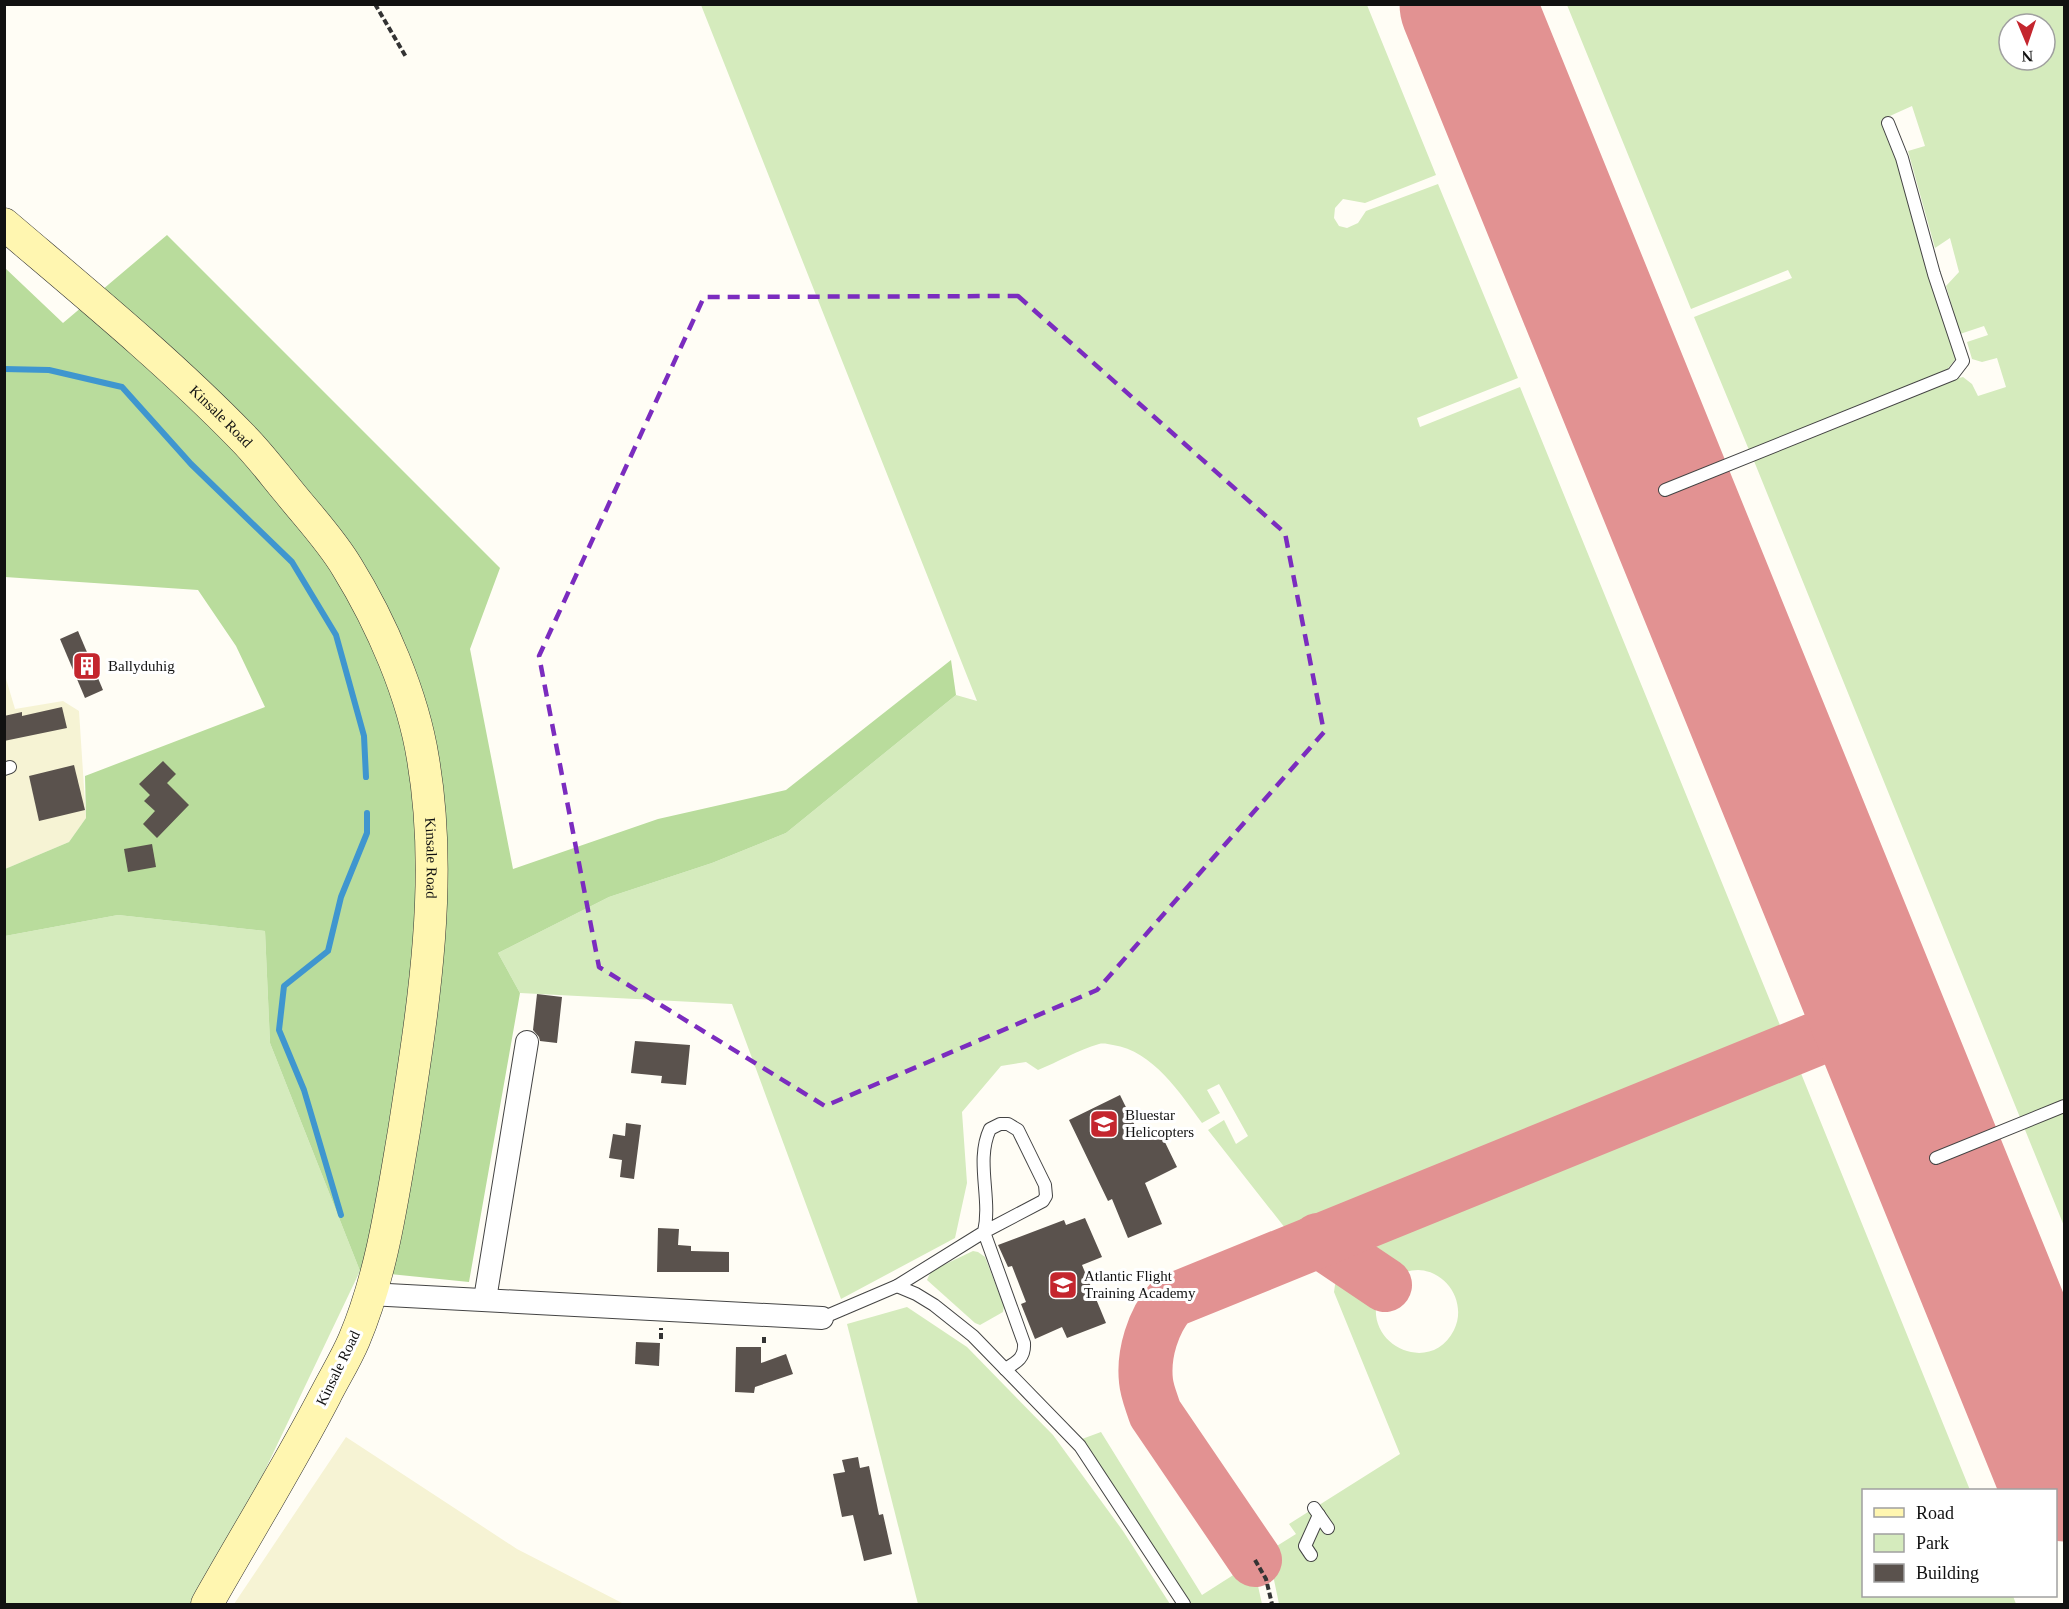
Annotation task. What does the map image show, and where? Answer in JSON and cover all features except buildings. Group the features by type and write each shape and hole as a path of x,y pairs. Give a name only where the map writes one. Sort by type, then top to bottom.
{"main road":[{"name":"Kinsale Road","path":"4,224 138,338 244,439 305,512 346,565 376,622 409,702 423,755 430,810 432,886 414,1071 387,1227 354,1340 207,1605"}],"street":[{"path":"485,1299 527,1042"},
{"path":"369,1294 822,1318"}],"lane":[{"path":"1665,490 1953,374 1962,361 1934,274 1902,159 1888,123"},
{"path":"1936,1158 2064,1106"},
{"path":"822,1318 897,1286 984,1232 1043,1201 1046,1196 1045,1185 1017,1130 1008,1124 1000,1124 990,1129 983,1152 988,1216 984,1232 1024,1343 1025,1352 1021,1359 1005,1369"},
{"path":"897,1286 934,1305 973,1336 1080,1446 1184,1605"},
{"path":"1311,1555 1305,1546 1317,1512 1328,1528"}],"path":[{"path":"375,4 406,57"},
{"path":"1256,1560 1266,1579 1272,1605"}],"highlighted area":[{"path":"1018,296 1285,533 1324,732 1097,990 825,1106 599,967 539,656 704,297"}],"shaded area":[{"path":"4,672 15,709 63,701 79,711 86,818 69,842 5,869"},
{"path":"346,1437 517,1549 624,1604 234,1604"}],"green space":[{"path":"701,5 1367,5 1436,175 1365,203 1343,199 1335,208 1334,218 1339,226 1347,228 1358,223 1366,211 1438,184 1518,378 1417,418 1420,427 1520,387 1784,1035 1289,1233 1208,1130 1224,1120 1236,1144 1248,1136 1219,1084 1207,1090 1220,1113 1202,1123 1175,1087 1153,1064 1127,1049 1099,1044 1038,1070 1026,1062 1001,1066 962,1112 967,1183 955,1238 841,1299 732,1004 520,993 498,953 609,897 712,863 786,833 956,695 977,701"},
{"path":"1567,5 2064,5 2064,1226 1754,461 1955,379 1963,377 1972,384 1978,396 2006,387 1997,358 1982,362 1972,359 1967,342 1988,335 1984,326 1960,334 1946,286 1959,272 1950,238 1935,248 1908,151 1925,146 1912,106 1881,120 1898,158 1926,256 1922,256 1957,357 1947,370 1749,450 1694,317 1792,278 1788,270 1691,309"},
{"path":"167,235 500,568 470,649 513,869 658,819 786,790 951,660 956,695 786,833 712,863 609,897 498,953 520,993 469,1282 360,1271 270,1043 265,931 118,915 5,936 5,869 69,842 86,818 85,776 265,707 236,646 198,590 5,577 4,267 63,323"},
{"path":"118,915 265,931 270,1043 360,1271 237,1529 190,1604 5,1604 5,936"},
{"path":"1798,1066 1970,1489 1862,1489 1862,1597 2013,1597 2016,1604 1279,1604 1273,1575 1261,1556 1296,1534 1289,1524 1400,1454 1334,1292 1338,1264 1379,1294 1376,1312 1379,1328 1388,1340 1401,1349 1415,1353 1430,1351 1443,1344 1454,1330 1457,1320 1456,1300 1446,1283 1438,1276 1418,1270 1408,1271 1392,1278 1383,1275 1349,1250 1357,1241"},
{"path":"973,1251 985,1257 1004,1306 1003,1312 980,1325 927,1280 931,1271"},
{"path":"907,1307 967,1347 1053,1435 1123,1531 1170,1604 918,1604 847,1324"},
{"path":"1101,1432 1202,1595 1249,1565 1258,1586 1262,1604 1192,1604 1082,1439"}],"waterway":[{"path":"4,369 49,370 122,387 191,464 292,562 336,635 364,736 366,777"},
{"path":"341,1215 304,1090 279,1030 284,986 328,951 341,897 367,833 367,813"}],"taxiway":[{"path":"1255,1560 1155,1413 1147,1385 1146,1360 1154,1328 1171,1301 1831,1033 1850,1011 1857,989 1859,968"},
{"path":"1831,1033 1867,1042 1897,1063"},
{"path":"1318,1240 1385,1285"}],"runway":[{"path":"1467,4 2064,1474"}],"place":[{"name":"Ballyduhig","path":"87,666"},
{"name":"Bluestar Helicopters","path":"1104,1124"},
{"name":"Atlantic Flight Training Academy","path":"1063,1285"}]}
